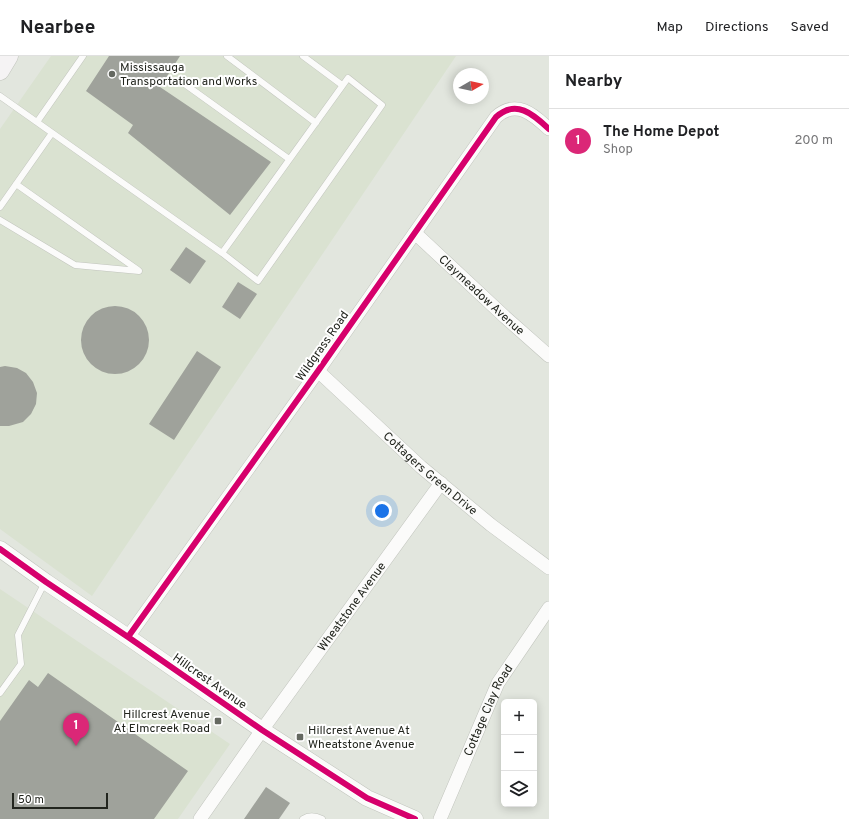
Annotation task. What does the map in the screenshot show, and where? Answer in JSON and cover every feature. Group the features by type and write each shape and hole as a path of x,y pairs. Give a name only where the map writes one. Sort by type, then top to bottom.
{"main road":[{"path":"0,71 10,56"}],"street":[{"name":"Wildgrass Road","path":"128,636 318,371 492,122 501,112 514,109 526,111 532,114 549,129"},
{"name":"Claymeadow Avenue","path":"415,233 549,356"},
{"name":"Cottagers Green Drive","path":"318,371 395,443 441,483 491,525 549,568"},
{"name":"Wheatstone Avenue","path":"200,819 262,730 441,483"},
{"name":"Hillcrest Avenue","path":"0,549 262,730 367,798 415,819"},
{"name":"Cottage Clay Road","path":"440,819 498,683 549,608"}],"lane":[{"path":"37,122 83,56"},
{"path":"227,56 316,123"},
{"path":"303,56 342,86"},
{"path":"0,96 222,253 258,281 382,105 348,78 222,253"},
{"path":"186,85 289,160"},
{"path":"0,207 52,132"},
{"path":"0,220 76,265 139,271 16,184"},
{"path":"0,693 21,664 18,635 46,582"},
{"path":"303,819 306,817 316,816 322,819"}],"shaded area":[{"path":"51,56 456,56 92,596 0,529 0,129"},
{"path":"0,589 230,744 178,819 0,819"}],"building":[{"path":"109,56 180,56 160,87 271,162 230,215 128,133 133,125 86,91"},
{"path":"186,247 206,261 190,284 170,270"},
{"path":"238,282 257,294 240,319 222,307"},
{"path":"115,306 128,309 139,316 146,327 149,340 146,353 139,364 128,371 115,374 102,371 91,364 84,353 81,340 84,327 91,316 102,309"},
{"path":"197,351 221,367 174,440 149,424"},
{"path":"5,366 17,368 26,373 33,382 37,393 36,404 31,414 23,422 9,426 0,426 0,367"},
{"path":"48,673 188,771 154,819 0,819 0,721 29,680 38,687"},
{"path":"266,787 290,803 279,819 244,819"}],"cycle path":[{"path":"128,637 318,371 496,117 510,109 517,109 537,118 549,129"},
{"path":"0,549 262,730 367,798 415,819"}],"place":[{"name":"Mississauga Transportation and Works","path":"112,74"},
{"name":"Hillcrest Avenue At Elmcreek Road","path":"218,721"},
{"name":"Hillcrest Avenue At Wheatstone Avenue","path":"300,737"},
{"name":"The Home Depot","path":"76,746"}]}
